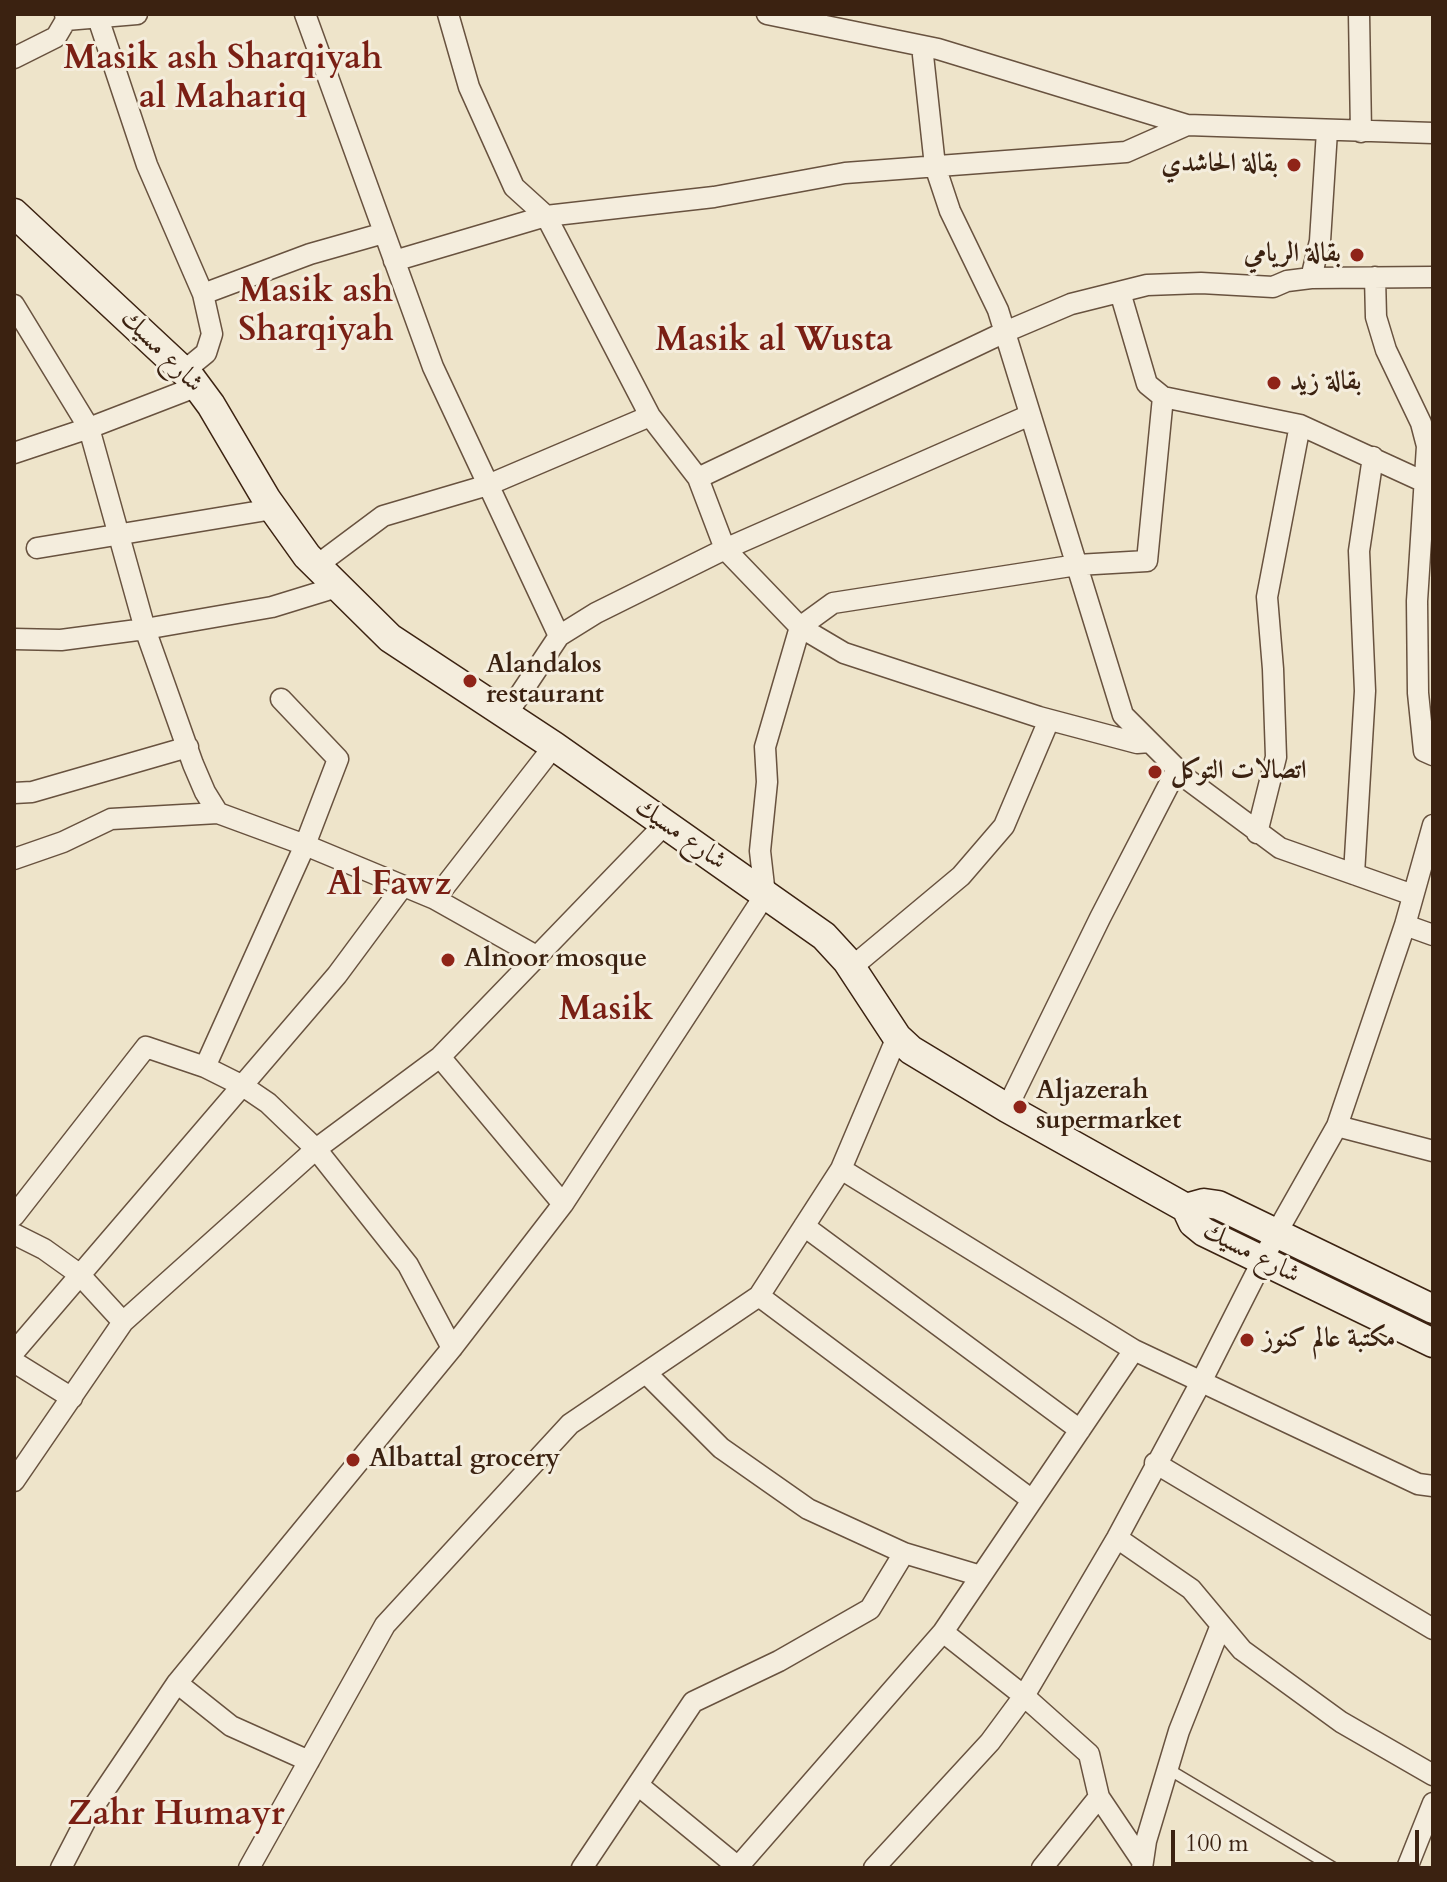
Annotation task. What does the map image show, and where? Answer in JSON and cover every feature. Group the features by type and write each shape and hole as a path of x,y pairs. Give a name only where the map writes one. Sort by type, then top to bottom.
{"street":[{"path":"14,58 56,37 65,17 137,14"},
{"path":"305,14 433,367 559,636"},
{"path":"448,14 469,87 514,187 546,216 650,416 698,478 725,549 800,627 844,653 1049,720 1137,743 1150,742"},
{"path":"767,14 922,46 1187,125 1433,133"},
{"path":"1359,14 1361,132"},
{"path":"14,453 89,428 191,378 206,353 212,334 203,294 147,165 98,18"},
{"path":"922,46 935,166 950,211 998,310 1123,715 1177,769 1280,848 1413,895"},
{"path":"394,261 546,216 714,197 845,173 1126,152 1187,125"},
{"path":"1311,278 1320,241 1327,131"},
{"name":"شارع مسيك","path":"18,222 191,378 273,509 316,566 390,638 554,746 824,936 852,967 897,1037 911,1050 1007,1108 1186,1208 1188,1217 1198,1228 1433,1343"},
{"path":"203,294 310,254 384,233"},
{"path":"1375,277 1376,317 1386,350 1421,423 1427,446 1429,484 1417,601 1418,693 1424,751 1433,755"},
{"path":"698,478 1005,332 1071,304 1147,285 1273,287 1287,281 1311,278 1433,277"},
{"path":"1120,292 1134,349 1147,384 1163,397 1300,425 1429,484"},
{"path":"14,305 89,428 145,629 205,792 218,813"},
{"path":"61,1868 90,1812 177,1683 452,1348 563,1204 765,895 760,851 767,782 765,747 800,627 833,603 1077,565 1147,561 1163,397"},
{"path":"507,714 559,636 596,613 725,549 1030,415"},
{"path":"316,566 383,516 488,485 650,416"},
{"path":"1257,833 1276,757 1267,597 1300,425"},
{"path":"1354,874 1365,691 1359,551 1373,457"},
{"path":"37,548 273,509"},
{"path":"15,642 61,640 145,629 272,607 337,587"},
{"path":"205,1067 305,845 338,759 281,699"},
{"path":"852,967 961,876 1004,826 1049,720"},
{"path":"435,899 554,746"},
{"path":"14,793 32,792 188,747"},
{"path":"1007,1108 1177,769"},
{"path":"14,859 63,842 111,819 218,813 435,899 538,957"},
{"path":"14,1481 123,1322 316,1149 440,1057 665,824"},
{"path":"874,1868 990,1742 1024,1696 1117,1538 1201,1382 1261,1261 1337,1126 1405,925 1433,825"},
{"path":"14,1352 337,975 403,886"},
{"path":"1405,925 1433,935"},
{"path":"249,1868 385,1625 570,1424 759,1296 841,1169 897,1037"},
{"path":"14,1216 146,1047 205,1067 243,1086 268,1103 316,1149 408,1265 452,1348"},
{"path":"440,1057 563,1204"},
{"path":"1337,1126 1433,1151"},
{"path":"841,1169 1134,1350 1418,1484 1433,1486"},
{"path":"1186,1208 1212,1203 1433,1309"},
{"path":"804,1226 1080,1430"},
{"path":"1277,1232 1285,1247 1298,1259 1433,1326"},
{"path":"14,1234 44,1249 79,1274 123,1322"},
{"path":"759,1296 1032,1500"},
{"path":"638,1785 737,1867 943,1632 1134,1350"},
{"path":"14,1362 72,1398"},
{"path":"646,1373 721,1448 808,1509 904,1553 981,1576"},
{"path":"1155,1463 1433,1629"},
{"path":"1117,1538 1191,1589 1242,1650 1341,1722 1433,1775"},
{"path":"582,1868 693,1702 779,1661 870,1609 904,1553"},
{"path":"1142,1864 1179,1731 1221,1625"},
{"path":"943,1632 1024,1696 1089,1754 1099,1797 1142,1864"},
{"path":"177,1683 231,1726 309,1761"},
{"path":"1042,1868 1099,1797"},
{"path":"1407,1868 1433,1803"}],"lane":[{"path":"1168,1769 1334,1868"}],"place":[{"name":"بقالة الحاشدي","path":"1294,165"},
{"name":"بقالة الريامي","path":"1357,255"},
{"name":"بقالة زيد","path":"1274,383"},
{"name":"Alandalos restaurant","path":"470,681"},
{"name":"اتصالات التوكل","path":"1155,772"},
{"name":"Alnoor mosque","path":"448,960"},
{"name":"Aljazerah supermarket","path":"1020,1107"},
{"name":"مكتبة عالم كنوز","path":"1247,1340"},
{"name":"Albattal grocery","path":"353,1460"}],"district":[{"name":"Masik ash Sharqiyah al Mahariq","path":"223,80"},
{"name":"Masik ash Sharqiyah","path":"316,312"},
{"name":"Masik al Wusta","path":"774,342"},
{"name":"Al Fawz","path":"389,886"},
{"name":"Masik","path":"606,1011"},
{"name":"Zahr Humayr","path":"176,1816"}]}
